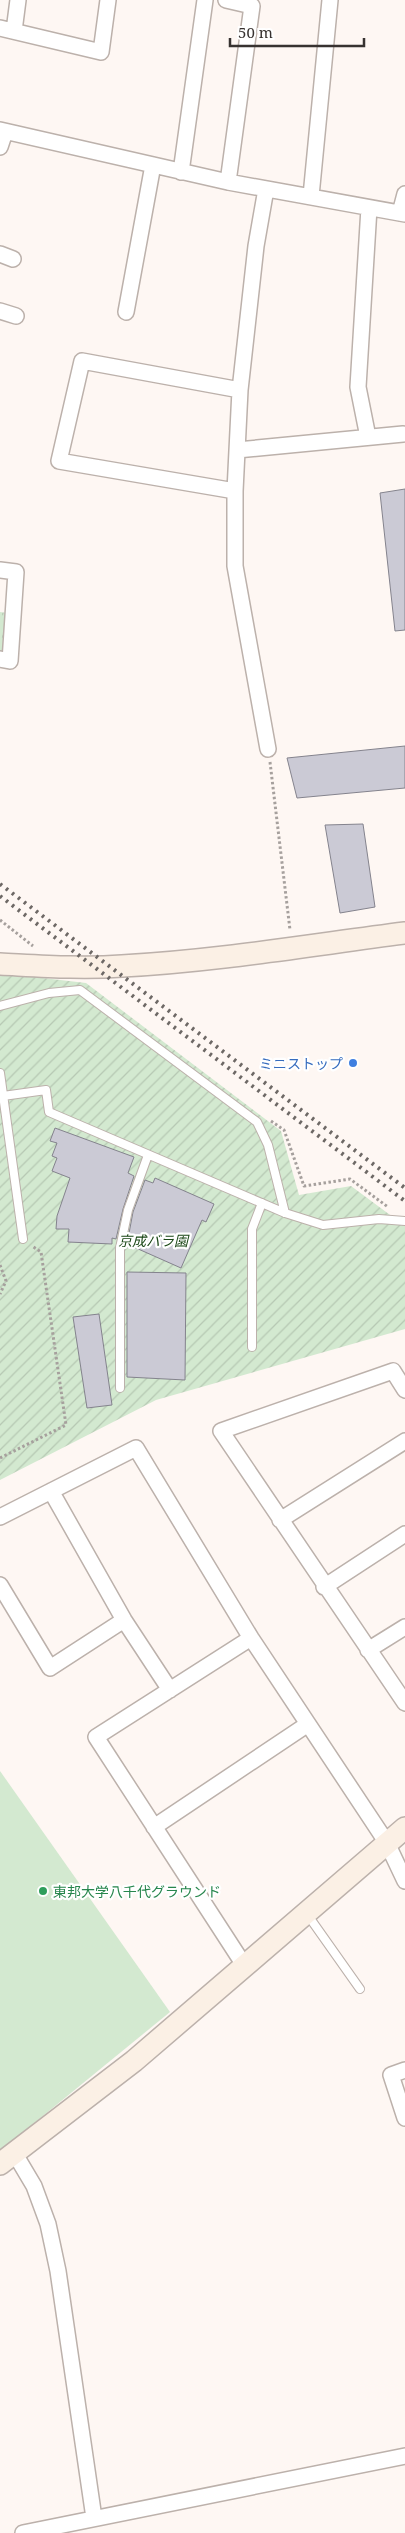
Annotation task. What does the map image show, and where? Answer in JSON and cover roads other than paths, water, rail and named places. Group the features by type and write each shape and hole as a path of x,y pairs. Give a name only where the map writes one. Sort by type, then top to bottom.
{"street":[{"path":"18,0 7,29 101,52 108,0"},
{"path":"181,172 205,0"},
{"path":"226,0 252,6 228,182"},
{"path":"311,196 330,0"},
{"path":"0,147 3,131 228,182 402,214 405,194"},
{"path":"126,312 153,165"},
{"path":"266,189 255,254 240,390 235,491 235,566 268,749"},
{"path":"368,437 358,387 369,208"},
{"path":"0,311 16,316"},
{"path":"235,491 59,462 82,361 240,390"},
{"path":"237,450 403,434"},
{"path":"0,570 16,572 10,661 0,659"},
{"path":"0,964 60,967 122,966 405,934"},
{"path":"405,1390 393,1371 221,1431 405,1704"},
{"path":"280,1520 405,1441"},
{"path":"0,1517 136,1448 251,1638 387,1843 405,1881"},
{"path":"51,1491 124,1620 170,1690"},
{"path":"324,1586 405,1534"},
{"path":"0,1585 50,1668 124,1620"},
{"path":"368,1650 405,1627"},
{"path":"244,1965 96,1737 251,1638"},
{"path":"154,1827 308,1724"},
{"path":"94,2518 77,2392 56,2261 45,2216 34,2186 8,2159 134,2060 405,1828"},
{"path":"405,2070 390,2075 405,2118"},
{"path":"23,2533 405,2456"}],"lane":[{"path":"0,1006 49,993 80,990 258,1122 268,1144 285,1213"},
{"path":"0,1073 23,1239"},
{"path":"3,1096 46,1090 49,1112 285,1213 323,1225 379,1220 405,1221"},
{"path":"120,1388 120,1248 128,1210 148,1154"},
{"path":"252,1347 252,1230 262,1203"},
{"path":"306,1912 360,1989"}],"railway":[{"path":"0,884 405,1188"},
{"path":"0,896 405,1201"}],"place":[{"name":"ミニストップ","path":"353,1063"},
{"name":"東邦大学八千代グラウンド","path":"43,1891"}],"park label":[{"name":"京成バラ園","path":"153,1240"}]}
